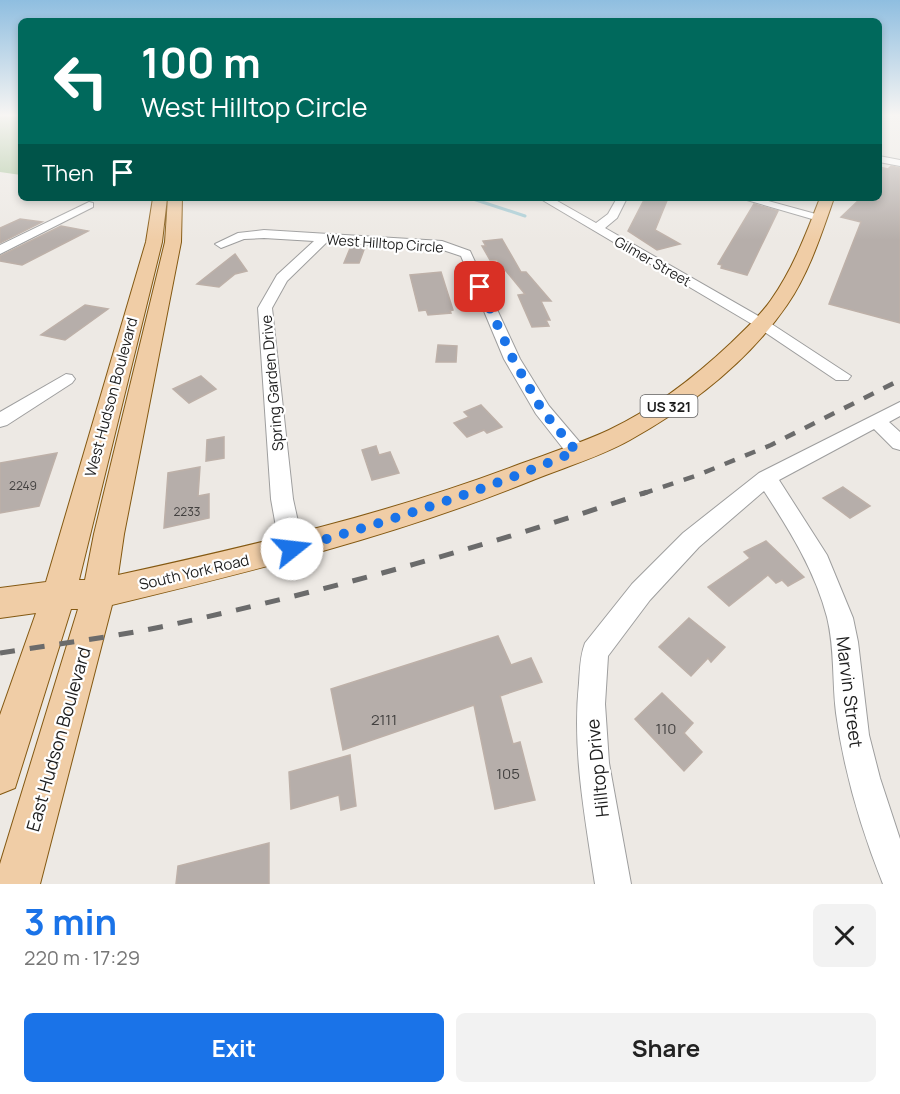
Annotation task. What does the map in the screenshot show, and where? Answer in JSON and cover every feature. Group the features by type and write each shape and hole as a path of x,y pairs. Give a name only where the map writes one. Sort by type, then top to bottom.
{"main road":[{"name":"West Hudson Boulevard","path":"59,595 154,242 160,201"},
{"name":"West Hudson Boulevard","path":"99,594 112,523 173,242 175,201"},
{"name":"South York Road","path":"0,603 59,595 99,594 292,549 402,517 481,490 618,436 658,413 714,372 762,324 779,303 805,258 823,208"},
{"name":"East Hudson Boulevard","path":"17,884 99,594"},
{"path":"0,774 59,595"}],"street":[{"path":"882,160 900,163"},
{"name":"Gilmer Street","path":"549,201 762,324 842,376"},
{"path":"598,228 613,216 620,201"},
{"path":"768,201 823,208"},
{"path":"0,250 89,205"},
{"name":"West Hilltop Circle","path":"221,244 242,236 264,234 442,246 466,254 513,359 542,410 576,451"},
{"name":"Spring Garden Drive","path":"292,549 282,499 265,308 270,293 281,276 323,239"},
{"path":"0,421 18,407 66,379"},
{"path":"766,478 900,408"},
{"path":"877,421 900,443"},
{"name":"Hilltop Drive","path":"613,884 592,763 591,704 595,652 641,592 691,540 766,478"},
{"name":"Marvin Street","path":"766,478 800,529 826,578 840,618 848,657 850,710 861,773 900,882"}],"green space":[{"path":"0,157 18,157 18,175 0,172"}],"building":[{"path":"891,166 900,168 900,323 829,304 861,222 841,217 858,201 882,201 882,168 888,169"},
{"path":"643,201 667,201 655,230 680,244 657,250 628,231"},
{"path":"754,204 778,211 747,275 721,268 722,265 718,264"},
{"path":"20,219 42,222 0,243 0,228"},
{"path":"61,226 88,231 22,265 0,261 0,256"},
{"path":"502,239 521,272 526,272 551,301 541,301 550,320 546,320 549,326 532,327 518,295 525,294 497,260 490,260 482,246 486,246 483,241"},
{"path":"351,246 365,247 359,263 344,263"},
{"path":"235,254 247,271 235,274 219,287 197,284"},
{"path":"441,272 453,310 450,311 451,313 428,315 426,310 419,311 410,275"},
{"path":"85,305 108,309 65,340 41,335"},
{"path":"438,345 457,346 456,362 436,362"},
{"path":"201,376 216,389 189,403 173,389"},
{"path":"481,405 502,427 487,433 484,430 467,437 454,423 469,417 464,412"},
{"path":"224,437 224,458 206,461 207,440"},
{"path":"376,446 379,455 390,452 399,473 372,480 362,450"},
{"path":"57,453 39,506 0,513 0,463"},
{"path":"200,467 198,496 209,494 209,518 164,528 168,473"},
{"path":"843,487 870,506 850,518 823,498"},
{"path":"766,541 804,577 788,586 782,580 776,583 768,575 729,606 708,587 750,558 744,552"},
{"path":"689,618 725,647 711,662 708,658 691,676 659,647"},
{"path":"498,636 511,665 531,658 542,682 500,696 513,744 520,742 535,800 495,809 474,705 343,750 331,689"},
{"path":"662,693 693,723 684,733 702,752 684,771 635,719"},
{"path":"350,755 356,806 341,810 339,795 291,809 289,772"},
{"path":"269,843 269,884 176,884 178,866"}],"waterway":[{"path":"479,201 525,216"}],"railway":[{"path":"642,494 698,475 771,445 900,380"},
{"path":"0,653 149,629 291,597 470,548 647,492"}],"route":[{"path":"292,549 402,517 481,490 576,451 542,410 513,359 480,287"}]}
